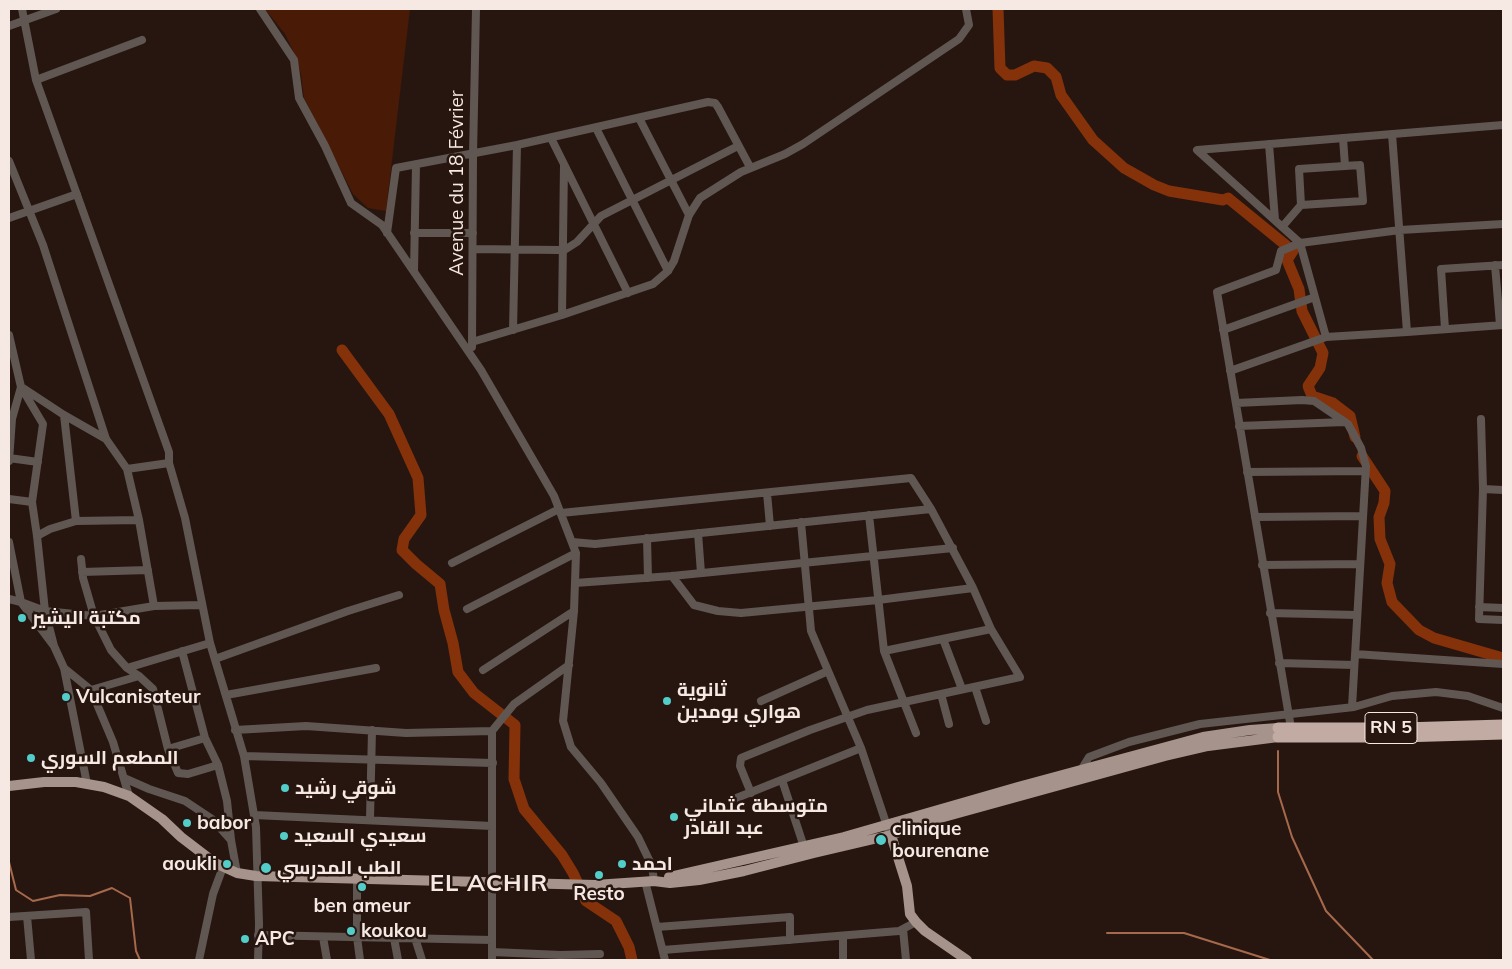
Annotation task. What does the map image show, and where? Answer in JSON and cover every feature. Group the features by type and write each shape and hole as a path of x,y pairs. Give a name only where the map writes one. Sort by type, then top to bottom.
{"highway":[{"name":"RN 5","path":"1278,732 1290,728 1413,728 1503,725"},
{"name":"RN 5","path":"1278,732 1503,734"}],"main road":[{"name":"RN 5","path":"650,881 844,837 1202,737 1250,730 1278,732"},
{"name":"RN 5","path":"9,786 44,782 76,782 104,787 129,796 162,819 214,863 237,873 256,876 595,885 650,881 670,882 699,880 744,872 891,835 922,823 1165,756 1278,732"},
{"path":"891,835 907,886 910,914 916,922 940,942 967,960"}],"street":[{"path":"22,9 36,80 169,452 169,463 184,518 210,642 244,756 256,827 258,960"},
{"path":"9,26 56,9"},
{"path":"260,9 294,60 299,98 325,146 352,203 382,225 387,232 472,357 554,496 576,553 574,611 564,721 571,747 601,783 638,837 652,866 650,881 657,926 665,960"},
{"name":"Avenue du 18 Février","path":"472,357 472,155 476,9"},
{"path":"472,342 562,315 653,284 668,271 674,261 689,215 700,198 732,176 785,154 803,144 959,39 969,25 966,9"},
{"path":"36,80 142,40"},
{"path":"387,232 396,168 472,155 712,102 718,107 750,167"},
{"path":"639,118 689,215"},
{"path":"1326,337 1300,243 1197,150 1503,125"},
{"path":"596,128 668,271"},
{"path":"1392,134 1407,332"},
{"path":"551,138 628,292"},
{"path":"1343,138 1345,166"},
{"path":"1270,144 1275,220"},
{"path":"513,330 518,145"},
{"path":"473,249 562,249 576,242 601,216 738,146"},
{"path":"9,161 43,245 106,439 126,469 138,520 154,606"},
{"path":"562,315 564,163"},
{"path":"414,272 416,165"},
{"path":"1282,226 1301,205 1362,202 1360,165 1299,169 1301,205"},
{"path":"9,218 77,194"},
{"path":"1290,728 1217,292 1276,270 1281,251 1300,243 1400,230 1503,224"},
{"path":"414,233 473,233"},
{"path":"1230,370 1326,337 1445,330 1502,325 1499,265 1441,269 1445,330"},
{"path":"1223,330 1315,297"},
{"path":"9,335 21,387 43,424 32,502 45,611 54,646 64,668 87,784"},
{"path":"21,387 106,439"},
{"path":"21,387 10,418 9,459 38,462"},
{"path":"1236,403 1302,400 1314,402 1348,424 1361,448 1365,471 1352,707"},
{"path":"64,415 76,521"},
{"path":"1481,419 1483,489 1479,619 1503,620"},
{"path":"1239,426 1345,422"},
{"path":"126,469 169,463"},
{"path":"1247,472 1365,471"},
{"path":"452,564 560,511 767,493 910,478 931,509 953,548 991,629 1020,677 867,710 810,730 741,758 740,766 751,793"},
{"path":"1483,489 1503,490"},
{"path":"767,493 770,526"},
{"path":"9,499 32,502"},
{"path":"572,542 595,544 931,509"},
{"path":"870,515 884,651 905,701 916,734"},
{"path":"1254,517 1363,516"},
{"path":"37,536 50,529 76,521 138,520"},
{"path":"801,522 811,631 861,748 891,835"},
{"path":"698,533 701,573"},
{"path":"647,538 648,578"},
{"path":"9,542 21,602 54,646"},
{"path":"575,583 672,576 953,548"},
{"path":"467,609 576,553"},
{"path":"81,559 82,572 94,616 111,650 127,668 153,689 168,749 178,773 188,774 218,766"},
{"path":"1262,565 1360,564"},
{"path":"82,572 148,570"},
{"path":"672,576 694,605 718,611 741,613 878,600 973,588"},
{"path":"215,659 348,611 399,595"},
{"path":"9,599 45,611 94,616 154,606 202,605"},
{"path":"1479,607 1503,608"},
{"path":"483,670 574,611"},
{"path":"1270,613 1357,615"},
{"path":"884,651 991,629"},
{"path":"943,638 962,690"},
{"path":"127,668 210,642"},
{"path":"182,651 206,738 218,766 227,801 237,873"},
{"path":"1355,654 1503,664"},
{"path":"1279,663 1354,665"},
{"path":"569,664 514,704 492,731 492,956 561,958 600,954"},
{"path":"64,668 91,690 113,742 129,796"},
{"path":"226,695 376,668"},
{"path":"761,701 828,671"},
{"path":"91,690 139,676"},
{"path":"975,687 986,721"},
{"path":"1081,770 1089,757 1129,742 1200,724 1352,707 1392,696 1436,692 1468,696 1503,708"},
{"path":"941,694 949,724"},
{"path":"235,730 306,726 406,734 492,731"},
{"path":"370,820 372,730"},
{"path":"168,749 206,738"},
{"path":"734,799 861,748"},
{"path":"244,756 493,763"},
{"path":"124,778 185,801 212,819 231,840"},
{"path":"782,780 804,847"},
{"path":"254,815 492,826"},
{"path":"199,960 213,894 223,867"},
{"path":"357,879 357,937 360,960"},
{"path":"9,917 86,912 89,960"},
{"path":"27,916 31,960"},
{"path":"657,926 790,917 790,940"},
{"path":"662,950 898,932 916,922"},
{"path":"903,929 906,960"},
{"path":"258,935 492,940"},
{"path":"323,936 327,960"},
{"path":"843,936 843,960"},
{"path":"394,938 398,960"},
{"path":"415,938 422,960"}],"shaded area":[{"path":"265,9 410,9 386,211 368,208 353,194 304,98 301,74 296,57 285,34"}],"waterway":[{"path":"998,9 1000,68 1007,75 1015,75 1034,66 1047,68 1056,77 1061,95 1093,140 1124,168 1169,191 1223,200 1228,198 1293,251 1287,260 1299,289 1302,311 1323,353 1320,368 1308,386 1312,396 1333,403 1350,416 1355,437"},
{"path":"342,350 389,414 418,478 421,515 404,539 402,550 440,584 458,672 474,693 515,725 514,779 524,809 562,855 586,901 616,921 629,947 632,960"},
{"path":"1362,456 1385,491 1384,503 1379,517 1380,539 1390,564 1387,583 1392,602 1419,630 1434,638 1503,658"},
{"path":"1278,751 1278,792 1292,837 1326,911 1373,960"},
{"path":"9,862 16,890 33,901 60,895 90,896 112,888 130,898 136,951 140,960"},
{"path":"1107,933 1184,933 1270,960"}],"place":[{"name":"مكتبة اليشير","path":"22,618"},
{"name":"Vulcanisateur","path":"66,697"},
{"name":"ثانوية هواري بومدين","path":"667,701"},
{"name":"المطعم السوري","path":"31,758"},
{"name":"شوقي رشيد","path":"285,788"},
{"name":"متوسطة عثماني عبد القادر","path":"674,817"},
{"name":"babor","path":"187,823"},
{"name":"سعيدي السعيد","path":"284,836"},
{"name":"clinique bourenane","path":"881,840"},
{"name":"aoukli","path":"227,864"},
{"name":"احمد","path":"622,864"},
{"name":"الطب المدرسي","path":"266,868"},
{"name":"Resto","path":"599,875"},
{"name":"ben ameur","path":"362,887"},
{"name":"koukou","path":"351,931"},
{"name":"APC","path":"245,939"}],"district":[{"name":"EL ACHIR","path":"489,884"}]}
